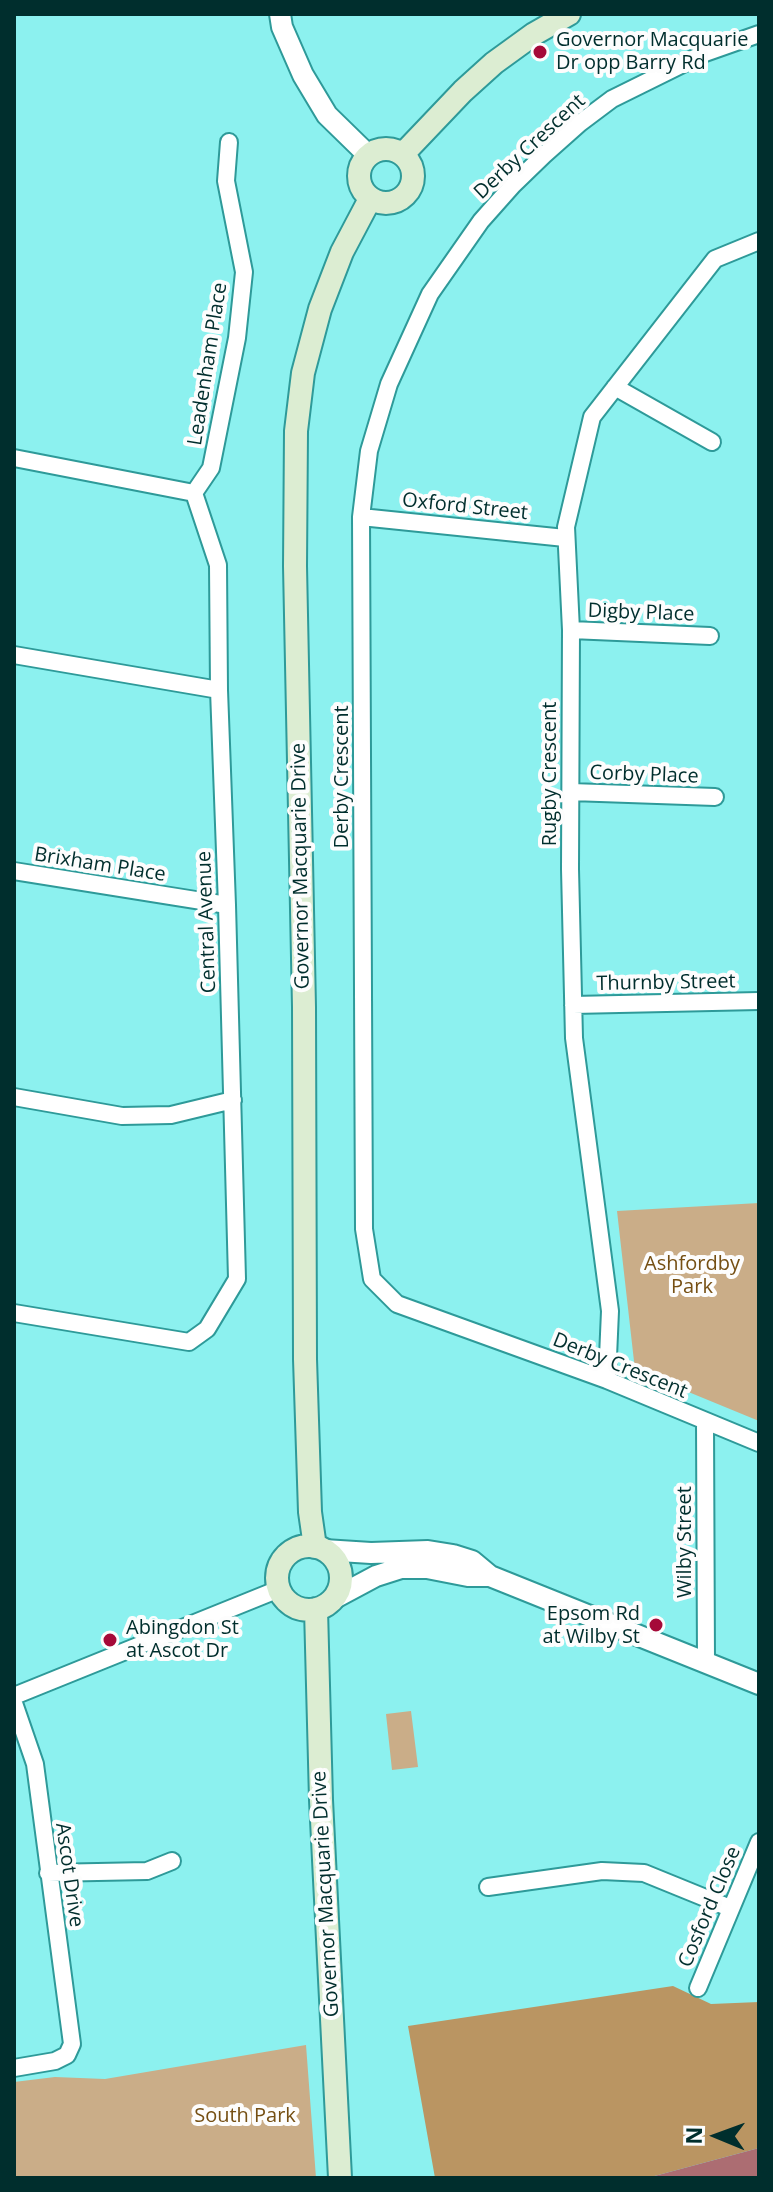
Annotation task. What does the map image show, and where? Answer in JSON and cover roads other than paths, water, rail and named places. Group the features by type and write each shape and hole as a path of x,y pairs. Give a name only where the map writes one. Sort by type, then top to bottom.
{"main road":[{"path":"403,154 494,63 569,14"},
{"path":"385,148 403,154 410,161 414,179 405,196 388,204 370,199 360,186 359,177 368,155 385,148"},
{"name":"Governor Macquarie Drive","path":"320,1548 310,1512 305,1359 304,1007 295,566 296,431 303,373 320,309 342,252 370,199"},
{"path":"296,1548 320,1548 337,1563 341,1581 324,1604 298,1608 290,1604 279,1589 277,1579 282,1561 296,1548"},
{"name":"Governor Macquarie Drive","path":"324,1604 321,1800 340,2178"}],"street":[{"path":"280,14 288,40 320,105 351,141 368,155"},
{"name":"Derby Crescent","path":"759,34 705,53 612,99 544,155 481,221 430,294 389,384 369,451 361,517 364,1229 372,1279 397,1304 607,1380 759,1443"},
{"name":"Leadenham Place","path":"194,493 211,468 238,325 244,272 226,181 229,142"},
{"name":"Rugby Crescent","path":"607,1380 610,1311 574,1038 571,630 565,538 592,417 715,259 759,241"},
{"path":"615,387 712,442"},
{"path":"14,458 194,493"},
{"name":"Central Avenue","path":"14,1313 189,1342 207,1329 237,1279 218,565 194,493"},
{"name":"Oxford Street","path":"361,517 565,538"},
{"name":"Digby Place","path":"571,630 710,636"},
{"path":"14,655 219,690"},
{"name":"Corby Place","path":"571,792 715,797"},
{"name":"Brixham Place","path":"14,871 227,905"},
{"name":"Thurnby Street","path":"573,1005 759,1001"},
{"path":"14,1097 122,1116 171,1115 233,1100"},
{"name":"Wilby Street","path":"705,1422 706,1662"},
{"path":"320,1548 371,1553 428,1551 472,1561 490,1576 759,1684"},
{"path":"324,1604 376,1576 401,1568 490,1576"},
{"path":"14,1696 279,1589"},
{"name":"Ascot Drive","path":"14,1703 35,1764 72,2044 67,2055 55,2061 14,2068"},
{"name":"Cosford Close","path":"698,1988 759,1842"},
{"path":"48,1873 147,1871 172,1861"},
{"path":"488,1887 602,1871 644,1873 730,1908"}],"place":[{"name":"Governor Macquarie Dr opp Barry Rd","path":"540,52"},
{"name":"Epsom Rd at Wilby St","path":"656,1625"},
{"name":"Abingdon St at Ascot Dr","path":"110,1640"}],"park label":[{"name":"Ashfordby Park","path":"692,1276"},
{"name":"South Park","path":"245,2116"}]}
